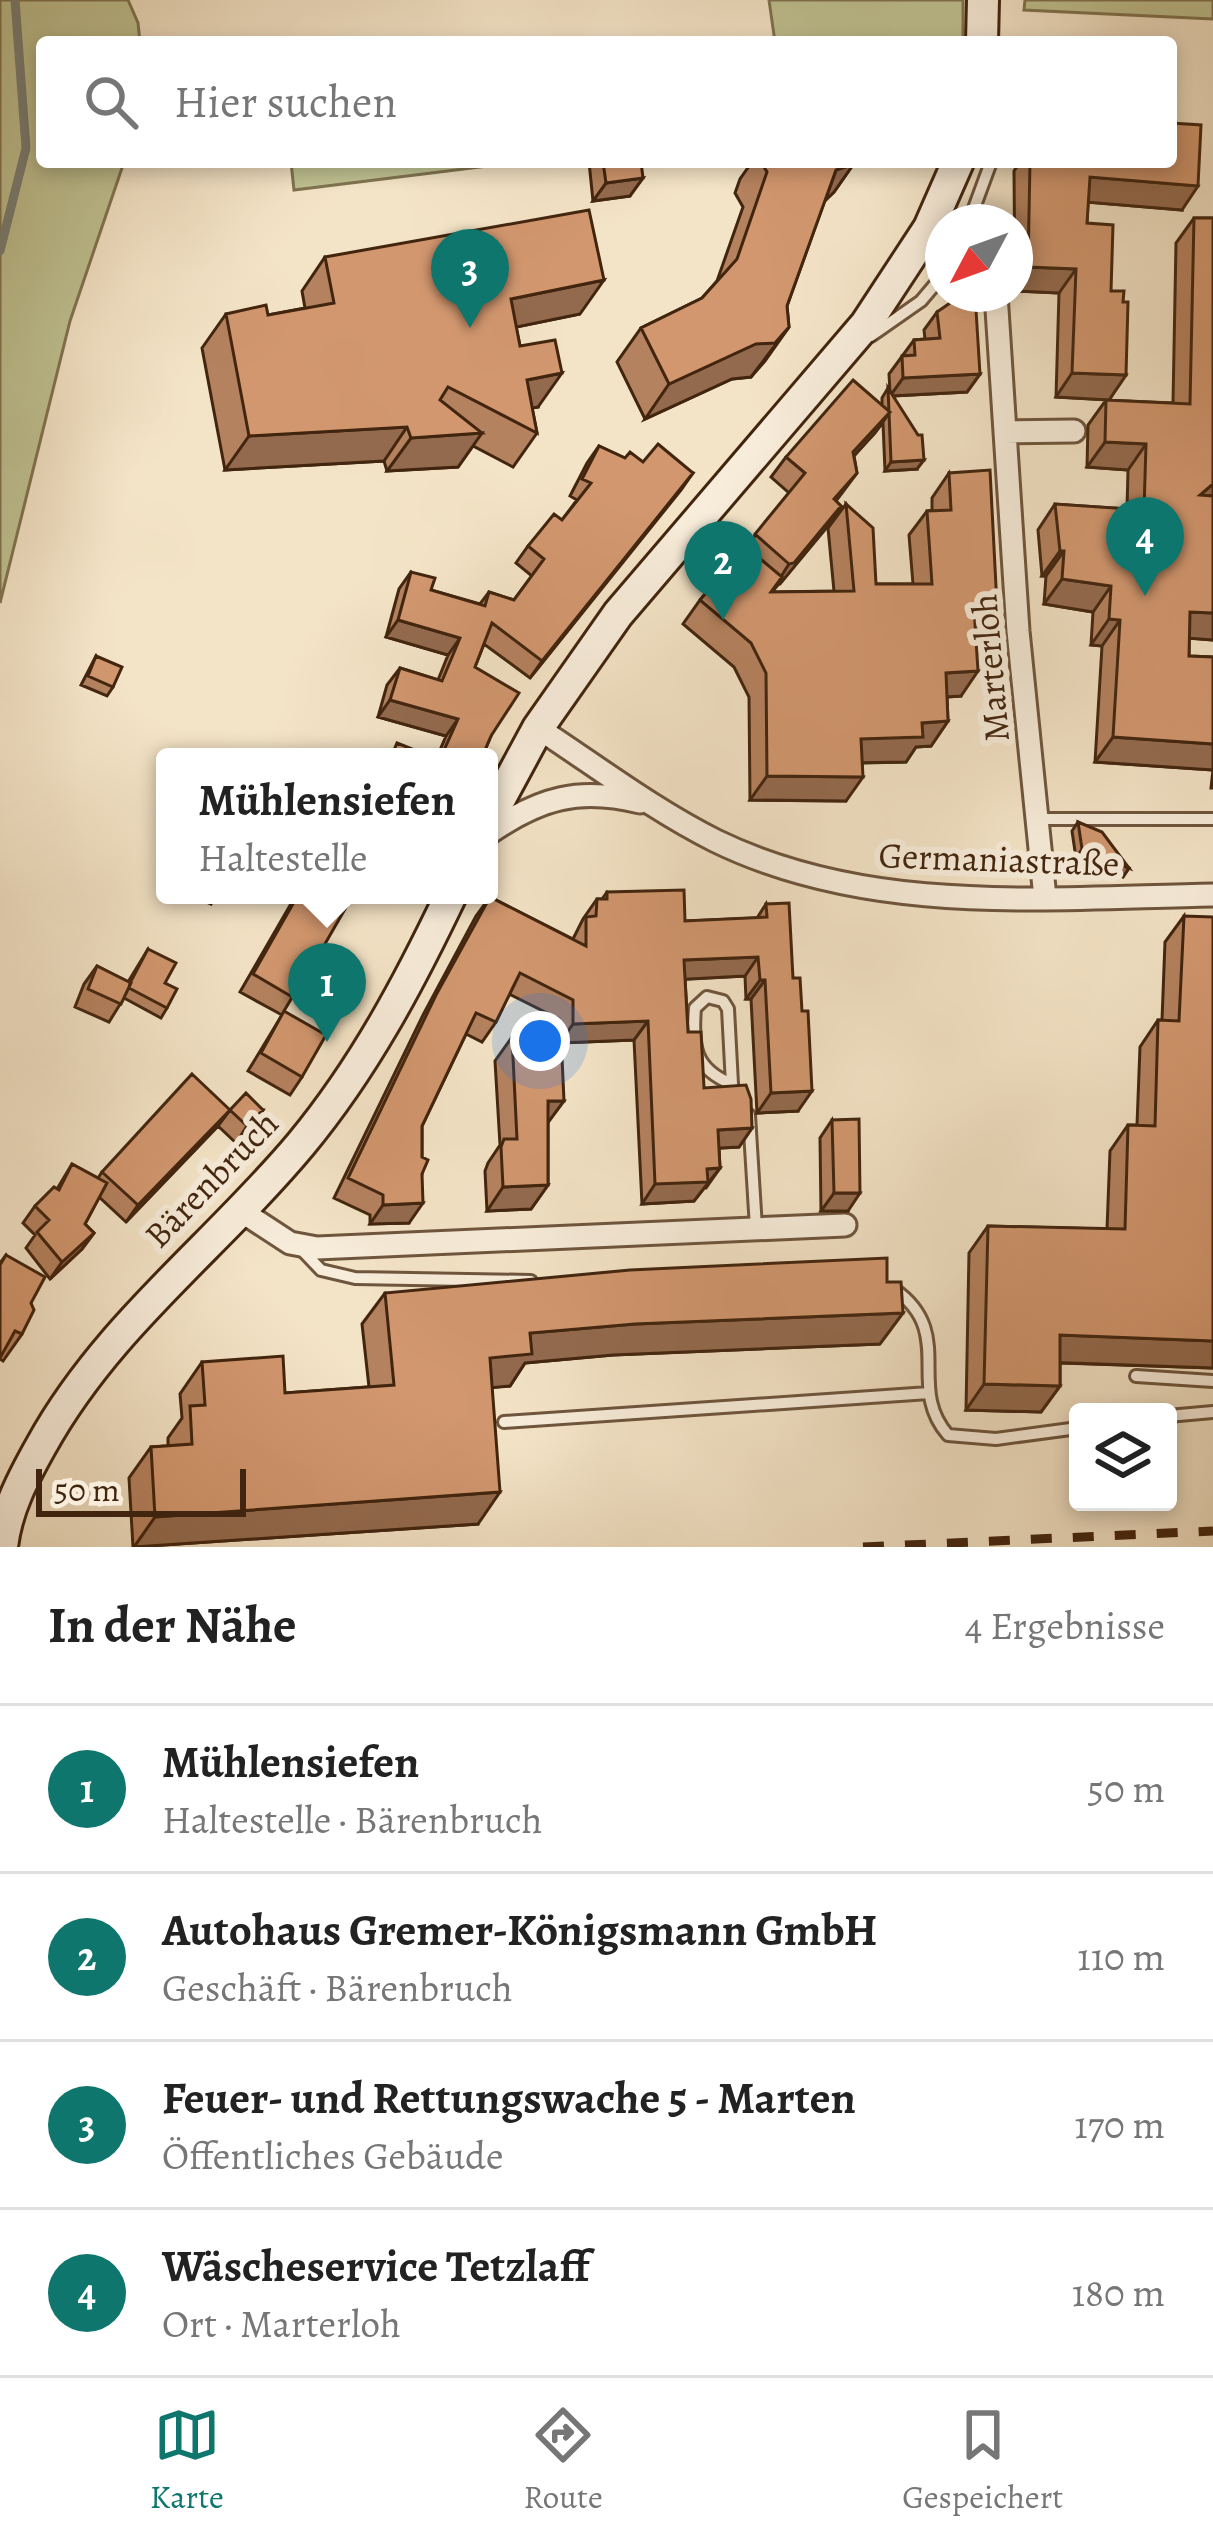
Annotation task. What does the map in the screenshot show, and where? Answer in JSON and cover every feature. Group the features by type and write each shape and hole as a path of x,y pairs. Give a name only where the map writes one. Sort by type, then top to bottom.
{"main road":[{"path":"982,36 983,0"},
{"path":"498,802 538,728 618,614 843,353 910,260 956,168"},
{"name":"Bärenbruch","path":"2,1547 5,1506 59,1412 88,1371 172,1276 300,1146 358,1068 397,1004 447,904"}],"street":[{"name":"Marterloh","path":"997,312 1018,631 1046,898"},
{"path":"1005,432 1074,431"},
{"name":"Germaniastraße","path":"538,728 715,840 805,874 911,894 1213,895"},
{"name":"Germaniastraße","path":"498,827 533,805 567,797 612,795 656,806"},
{"path":"238,1209 296,1244 352,1248 845,1225"}],"lane":[{"path":"976,204 989,168"},
{"path":"843,353 891,325 925,296"},
{"path":"691,527 757,583"},
{"path":"1038,819 1213,819"},
{"path":"740,1095 710,1075 697,1055 695,1007 707,997 723,1001 728,1009 740,1095 756,1231"},
{"path":"296,1244 321,1270 356,1278 540,1281"},
{"path":"885,1282 913,1302 928,1328 933,1418 948,1435 996,1438 1069,1429"},
{"path":"1136,1376 1213,1381"},
{"path":"504,1422 929,1393"},
{"path":"1177,1415 1213,1412"}],"green space":[{"path":"0,0 128,0 139,36 36,36 36,168 122,168 70,321 0,603"},
{"path":"769,0 963,0 963,36 774,36"},
{"path":"1025,0 1213,0 1213,19 1024,10"},
{"path":"292,168 472,168 294,190"}],"building":[{"path":"1177,123 1201,125 1198,186 1090,177 1087,223 1113,225 1111,291 1124,291 1123,302 1128,302 1126,375 1072,373 1076,269 1033,267 1030,168 1177,168"},
{"path":"604,168 642,168 643,178 606,183"},
{"path":"765,168 842,168 836,170 787,306 789,327 775,343 756,344 669,384 641,328 702,298 737,259"},
{"path":"589,210 604,280 511,299 520,346 555,340 562,373 527,380 537,433 448,387 440,400 482,433 411,438 407,427 249,436 226,314 266,305 268,315 334,303 325,257"},
{"path":"1194,218 1213,218 1213,484 1200,495 1213,496 1213,613 1190,612 1189,656 1213,657 1213,744 1113,737 1120,620 1109,619 1111,586 1062,579 1064,551 1060,551 1055,504 1144,510 1146,444 1105,442 1106,400 1190,404"},
{"path":"937,312 976,312 980,374 903,378 902,356 915,355 914,340 940,338"},
{"path":"853,380 890,412 853,452 857,473 834,499 841,506 789,564 755,534 805,473 786,457"},
{"path":"888,388 922,435 924,460 891,462"},
{"path":"658,444 693,473 542,661 492,623 475,667 519,693 486,748 445,748 458,719 390,700 400,668 442,681 460,638 398,620 411,572 435,578 431,590 485,606 489,592 514,600 544,559 528,546 554,514 562,520 591,483 582,479 599,446 625,458 630,452 643,462"},
{"path":"990,470 997,606 974,608 978,671 946,673 948,721 922,723 923,737 861,739 863,777 767,776 766,673 751,643 700,600 745,546 782,577 771,592 854,591 846,504 873,528 876,584 932,584 927,511 951,510 949,473"},
{"path":"96,656 122,667 113,687 88,676"},
{"path":"1078,822 1102,832 1129,868 1082,849"},
{"path":"684,890 685,921 767,917 766,904 789,903 793,978 800,978 802,1011 808,1011 812,1091 771,1093 765,980 760,980 758,957 684,960 688,1032 701,1032 704,1088 746,1085 752,1128 718,1130 720,1168 707,1169 708,1182 655,1184 648,1021 573,1024 573,1000 520,973 496,1022 476,1013 422,1126 422,1157 428,1160 422,1174 423,1203 383,1205 383,1195 348,1178 436,995 486,904 498,901 586,946 586,917 596,916 597,899 607,899 607,892"},
{"path":"293,904 348,904 294,998 253,974"},
{"path":"1184,916 1213,917 1213,1341 1060,1335 1060,1386 984,1384 988,1226 1125,1229 1128,1125 1155,1126 1158,1020 1179,1021"},
{"path":"148,949 176,963 165,983 177,989 167,1008 129,988"},
{"path":"97,966 131,983 121,1004 88,989"},
{"path":"284,1011 326,1035 302,1077 261,1053"},
{"path":"561,1035 564,1101 548,1101 548,1185 503,1187 501,1147 504,1139 517,1139 512,1037"},
{"path":"192,1074 230,1110 138,1205 102,1172"},
{"path":"246,1093 263,1110 247,1126 230,1110"},
{"path":"859,1119 860,1193 834,1193 832,1120"},
{"path":"72,1164 107,1183 85,1224 94,1233 62,1262 37,1232 49,1220 35,1206 54,1187 59,1190"},
{"path":"6,1255 45,1277 22,1334 15,1331 0,1358 0,1265"},
{"path":"887,1258 887,1282 901,1282 903,1313 530,1333 532,1354 490,1358 500,1492 155,1517 151,1447 192,1444 190,1406 205,1405 202,1362 283,1356 285,1393 394,1385 385,1293 630,1270"}],"waterway":[{"path":"0,251 26,148 15,0"}],"railway":[{"path":"863,1547 1213,1531"}],"place":[{"name":"Feuer- und Rettungswache 5 - Marten","path":"470,328"},
{"name":"Wäscheservice Tetzlaff","path":"1145,596"},
{"name":"Autohaus Gremer-Königsmann GmbH","path":"723,620"},
{"name":"Mühlensiefen","path":"327,1042"}]}
